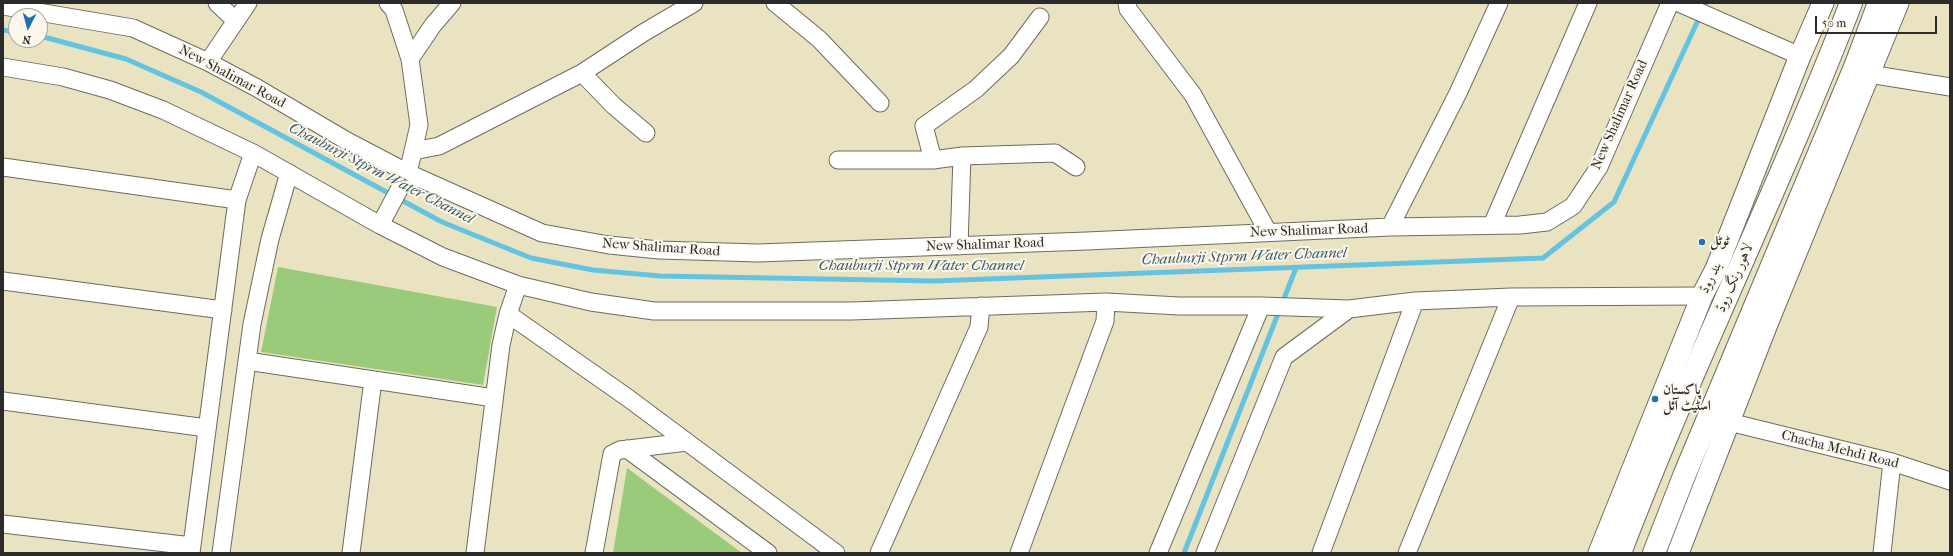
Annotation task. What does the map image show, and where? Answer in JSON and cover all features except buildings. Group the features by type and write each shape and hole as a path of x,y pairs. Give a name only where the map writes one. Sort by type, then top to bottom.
{"highway":[{"name":"لاہور رنگ روڈ","path":"1620,553 1652,468 1741,265 1851,3"},
{"name":"لاہور رنگ روڈ","path":"1654,553 1684,476 1852,74 1879,3"}],"main road":[{"name":"بند روڈ","path":"1599,553 1702,296 1716,268 1800,56 1823,3"},
{"path":"1678,553 1767,324 1898,3"}],"street":[{"path":"217,3 236,21"},
{"path":"208,62 248,3"},
{"path":"384,219 407,176 419,125 410,59 394,10 388,3"},
{"path":"410,59 433,25 452,3"},
{"path":"413,151 439,146 582,73 643,33 694,3"},
{"path":"775,3 819,39 880,103"},
{"path":"1127,3 1128,9 1192,95 1268,232"},
{"path":"1390,227 1458,93 1499,3"},
{"path":"1492,225 1588,3"},
{"name":"New Shalimar Road","path":"3,6 133,28 208,62 257,88 407,176 542,233 610,245 659,250 751,253 959,246 1390,227 1520,225 1548,222 1573,206 1599,167 1670,3"},
{"path":"1679,3 1800,56"},
{"path":"933,160 924,126 976,88 1011,56 1040,17"},
{"path":"3,67 63,77 110,90 163,110 253,153 289,173 384,219 443,257 518,285 592,302 654,310 851,311 1106,302 1179,306 1265,306 1349,309 1416,301 1511,297 1702,296"},
{"path":"582,73 614,106 646,133"},
{"path":"1869,74 1950,87"},
{"path":"3,524 191,549 237,200 253,153"},
{"path":"838,160 933,160 962,156 1056,153 1076,167"},
{"path":"959,246 962,156"},
{"path":"3,167 237,200"},
{"path":"221,553 252,324 270,239 289,173"},
{"path":"3,281 223,310"},
{"path":"475,553 501,345 508,314 518,285"},
{"path":"1408,553 1511,297"},
{"path":"1321,553 1416,301"},
{"path":"1018,553 1105,321 1106,302"},
{"path":"879,553 979,326 981,306"},
{"path":"1158,553 1265,306"},
{"path":"1205,553 1284,357 1349,309"},
{"path":"508,314 687,442 836,553"},
{"path":"247,361 494,398"},
{"path":"351,553 373,380"},
{"path":"3,401 207,428"},
{"name":"Chacha Mehdi Road","path":"1729,422 1892,462 1949,478"},
{"path":"594,553 612,454 616,451 627,449 687,442"},
{"path":"627,449 768,553"},
{"path":"1882,553 1892,462"}],"green space":[{"path":"278,267 497,307 483,385 261,352"},
{"path":"627,468 742,553 613,553"}],"waterway":[{"name":"Chauburji Stprm Water Channel","path":"48,38 126,59 201,92 442,222 531,258 593,270 660,276 934,281 1543,258 1614,202 1706,3"},
{"name":"Chauburji Stprm Water Channel","path":"3,30 8,31"},
{"path":"1184,553 1296,268"}],"place":[{"name":"ٹوٹل","path":"1702,242"},
{"name":"پاکستان اسٹیٹ آئل","path":"1655,399"}]}
